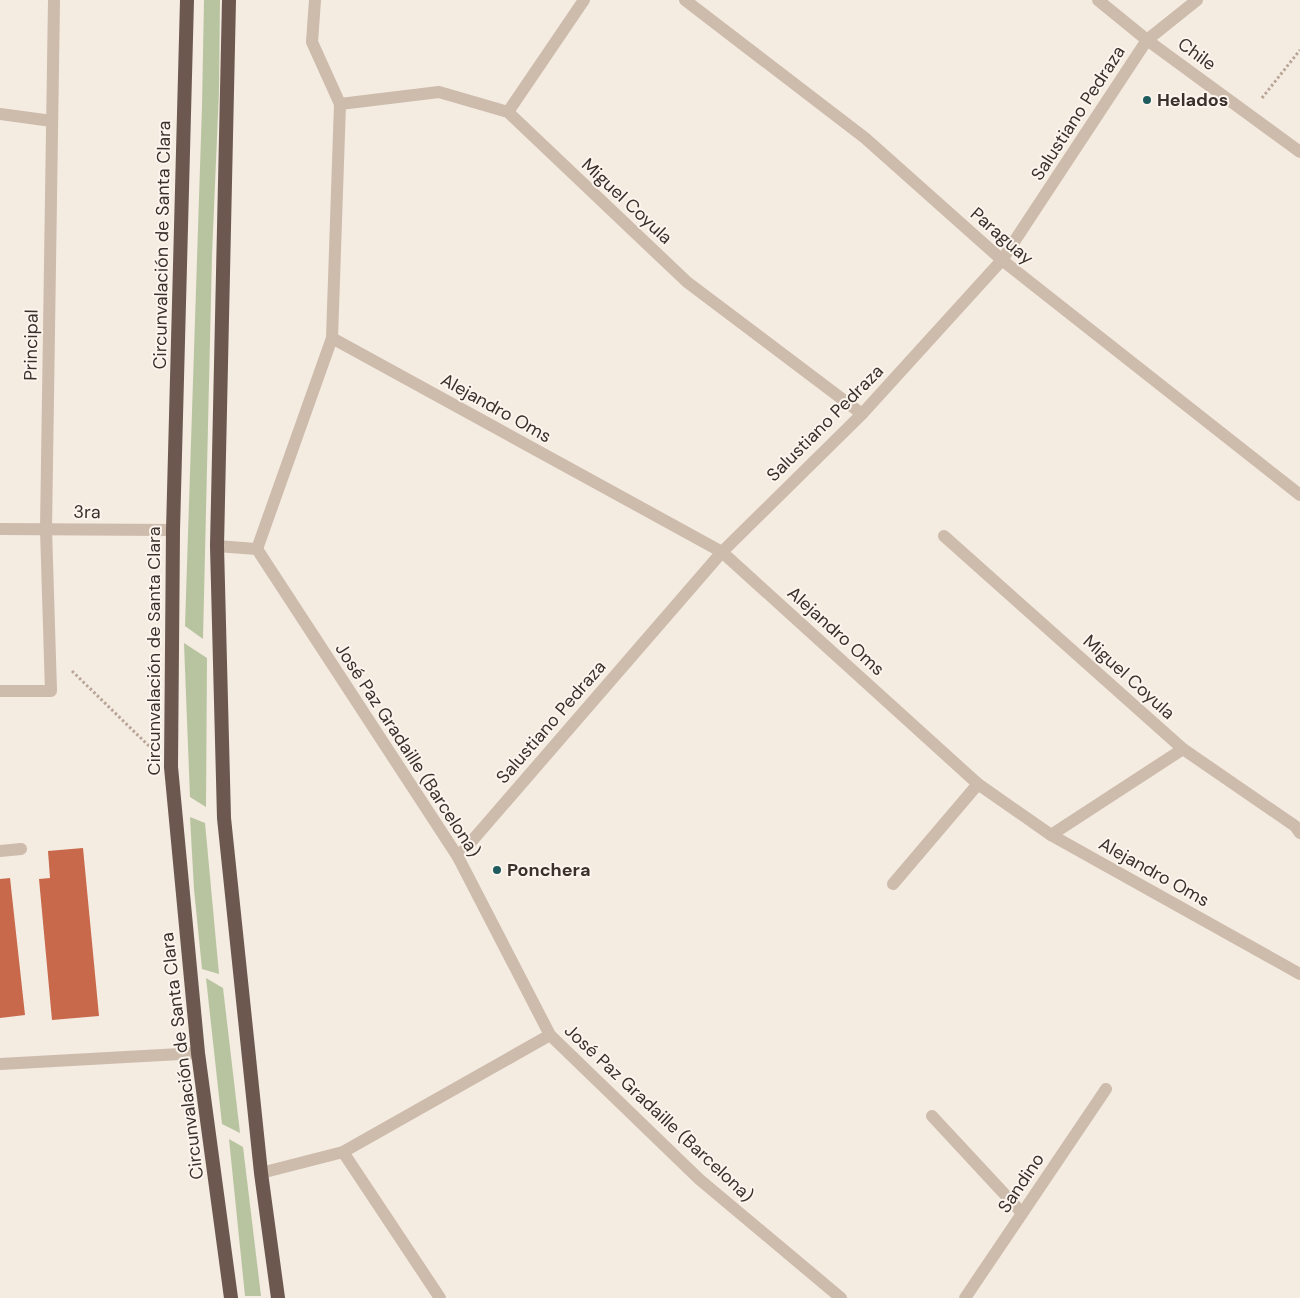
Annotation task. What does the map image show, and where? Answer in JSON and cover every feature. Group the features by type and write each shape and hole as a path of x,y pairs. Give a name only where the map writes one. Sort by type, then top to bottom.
{"highway":[{"name":"Circunvalación de Santa Clara","path":"187,0 173,530 171,767 198,1053 231,1298"},
{"path":"229,0 217,546 224,818 261,1173 278,1298"}],"street":[{"name":"Principal","path":"0,691 51,691 46,529 54,0"},
{"path":"217,546 257,549 332,338 340,104 312,42 315,0"},
{"path":"508,112 584,0"},
{"name":"Paraguay","path":"685,0 865,138 1002,260 1300,494"},
{"name":"Chile","path":"1098,0 1147,40 1300,152"},
{"name":"Salustiano Pedraza","path":"458,857 722,552 862,414 1002,260 1147,40 1197,0"},
{"name":"Miguel Coyula","path":"340,104 439,92 508,112 687,282 862,414"},
{"path":"0,114 52,121"},
{"name":"Alejandro Oms","path":"332,338 722,552 978,784 1051,835 1300,974"},
{"name":"3ra","path":"0,529 173,530"},
{"name":"Miguel Coyula","path":"944,536 1183,749 1295,826 1300,833"},
{"name":"José Paz Gradaille (Barcelona)","path":"257,549 458,857 550,1035 698,1179 841,1298"},
{"path":"1051,835 1183,749"},
{"path":"893,884 978,784"},
{"path":"0,851 21,849"},
{"path":"261,1173 343,1152 550,1035"},
{"path":"0,1064 198,1053"},
{"name":"Sandino","path":"965,1298 1106,1088"},
{"path":"932,1116 1022,1213"},
{"path":"343,1152 440,1298"}],"path":[{"path":"1249,114 1300,50"},
{"path":"50,649 171,767"}],"green space":[{"path":"204,0 220,0 203,639 185,626"},
{"path":"184,643 207,658 206,807 190,797"},
{"path":"190,817 205,823 219,974 202,969 194,889"},
{"path":"206,978 223,988 240,1133 222,1124"},
{"path":"229,1139 243,1147 261,1296 245,1296"}],"building":[{"path":"83,848 99,1016 52,1020 39,879 50,878 48,851"},
{"path":"10,878 25,1015 0,1018 0,879"}],"place":[{"name":"Helados","path":"1147,100"},
{"name":"Ponchera","path":"497,870"}]}
